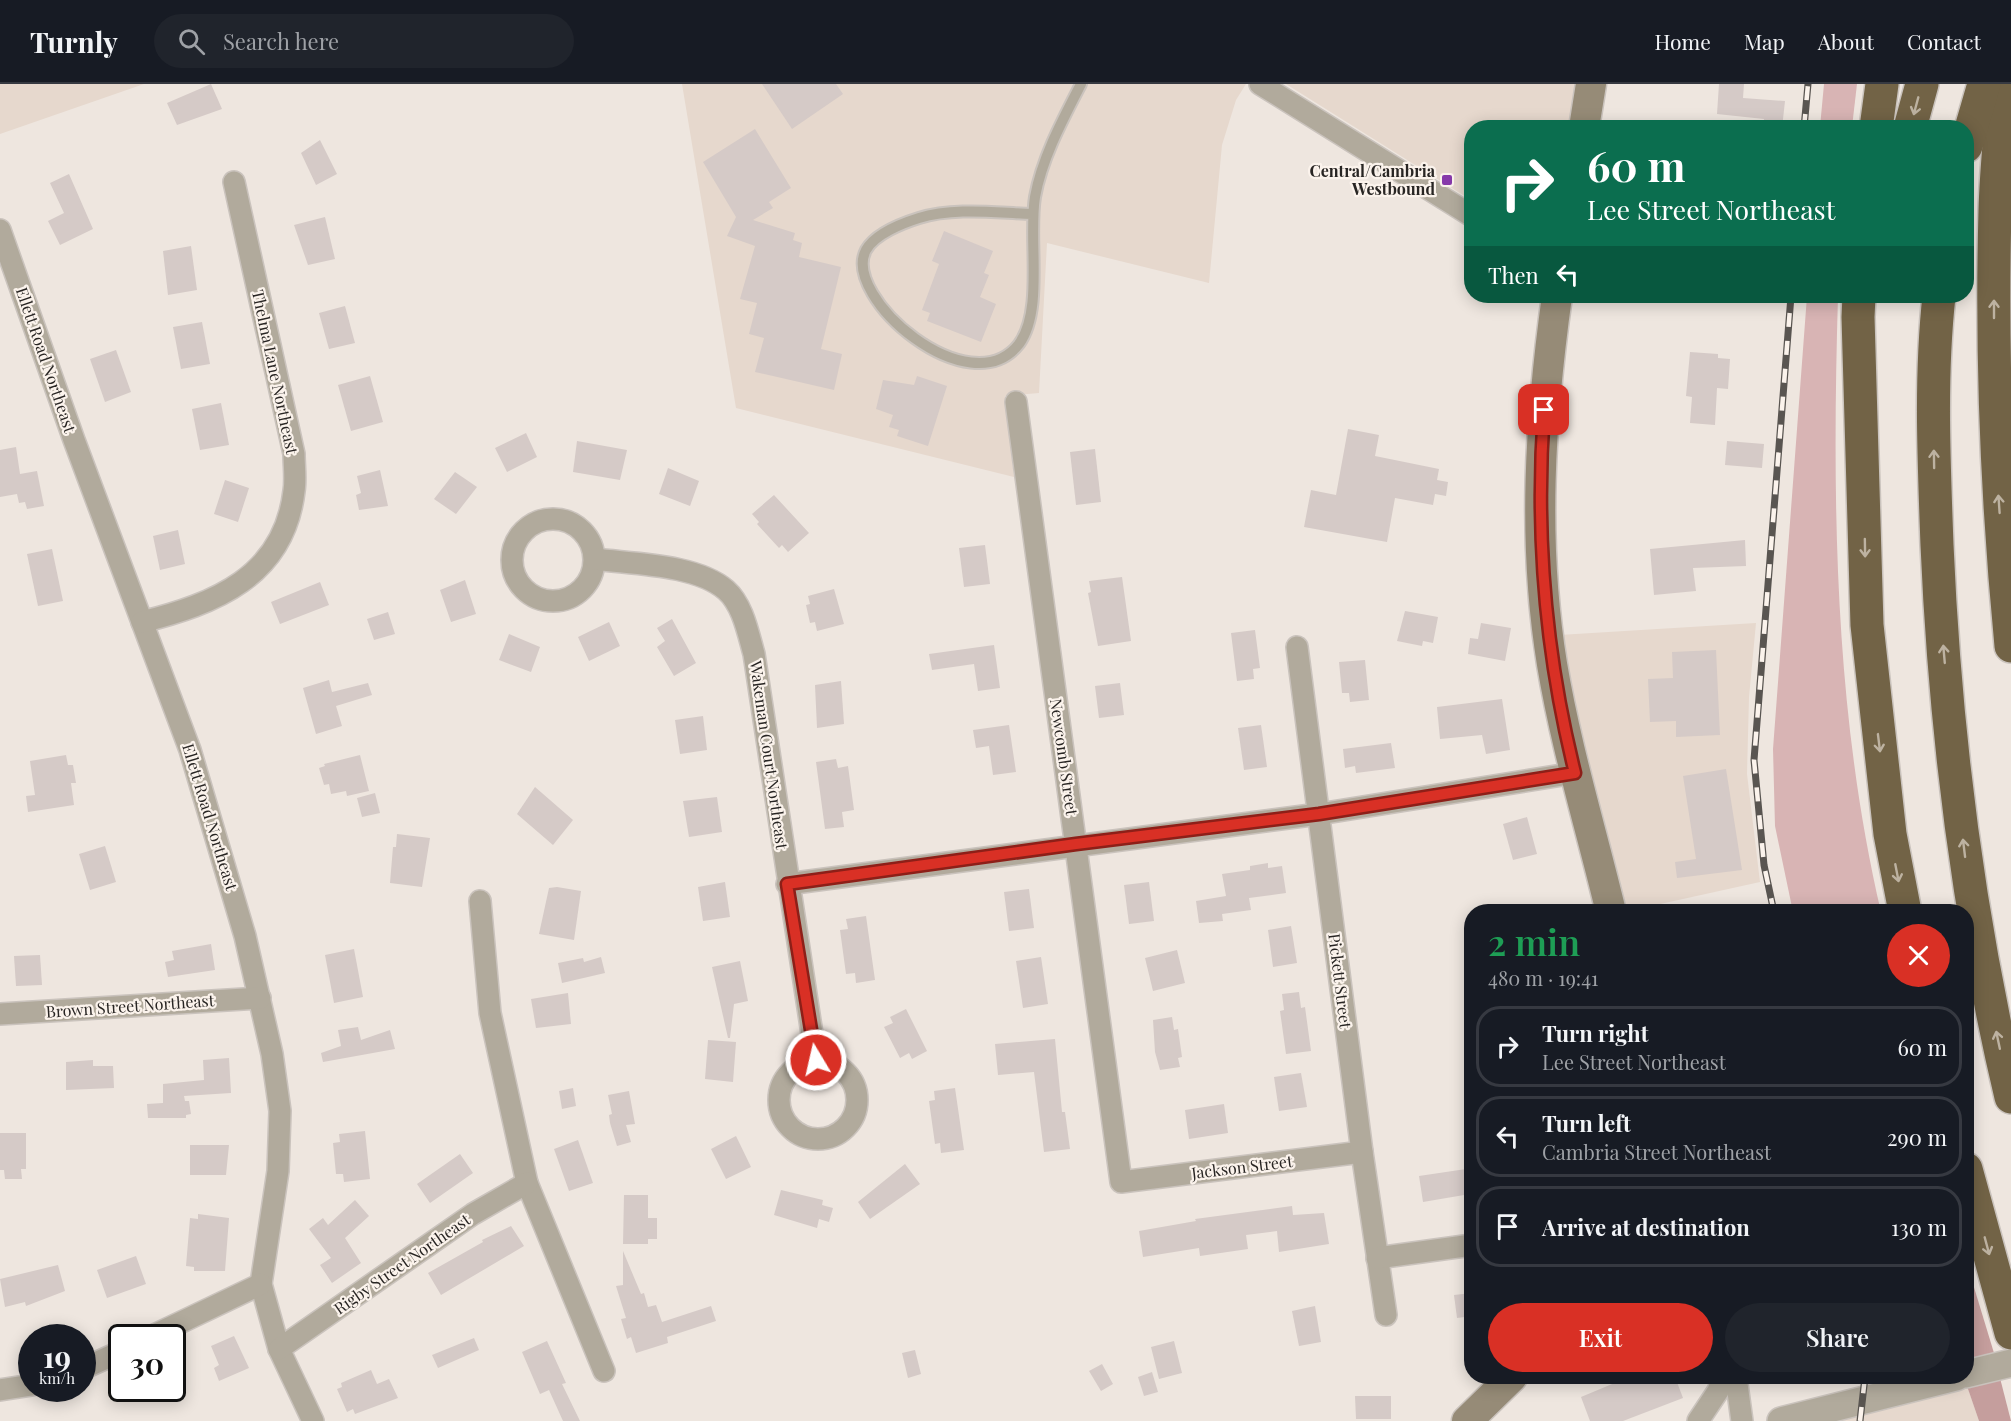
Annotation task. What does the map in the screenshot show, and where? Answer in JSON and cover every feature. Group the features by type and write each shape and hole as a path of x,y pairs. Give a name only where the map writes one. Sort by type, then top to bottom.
{"highway":[{"path":"1874,84 1874,120"},
{"path":"1875,120 1882,84"},
{"path":"1912,120 1922,84"},
{"path":"1974,120 1984,84"},
{"path":"2004,84 1995,209 1994,340 1998,482 2011,646"},
{"path":"1859,303 1867,625 1890,834 1903,904"},
{"path":"1864,490 1878,303"},
{"path":"1938,303 1935,332 1934,459 1939,599 1952,742 1971,904"},
{"path":"1974,917 2011,1097"},
{"path":"1974,1198 2011,1333"}],"main road":[{"path":"1585,120 1591,84"},
{"path":"1556,303 1546,375 1542,432 1541,560 1552,662 1575,773 1609,904"},
{"path":"1467,1421 1505,1384"}],"street":[{"path":"1260,84 1464,211"},
{"name":"Thelma Lane Northeast","path":"142,622 186,611 216,599 239,585 267,559 285,525 294,491 294,454 234,182"},
{"name":"Ellett Road Northeast","path":"0,230 190,750 228,873 260,998 272,1054 280,1111 278,1171 261,1284 279,1349 313,1421"},
{"name":"Newcomb Street","path":"1016,402 1121,1182"},
{"name":"Wakeman Court Northeast","path":"595,559 662,567 696,575 726,590 744,618 754,654 787,884 816,1060"},
{"name":"Pickett Street","path":"1297,647 1362,1152 1386,1315"},
{"path":"787,884 1076,844 1319,814 1575,773"},
{"path":"480,901 490,1013 527,1183 604,1371"},
{"name":"Brown Street Northeast","path":"0,1014 260,998"},
{"name":"Jackson Street","path":"1121,1182 1362,1152"},
{"name":"Rigby Street Northeast","path":"279,1349 473,1214 527,1183"},
{"path":"1377,1258 1464,1246"},
{"path":"177,1324 261,1284"},
{"path":"1976,1372 2011,1363"},
{"path":"1698,1421 1720,1384"},
{"path":"1737,1384 1742,1421"},
{"path":"1781,1421 1928,1384"},
{"path":"0,1390 18,1387"}],"lane":[{"path":"1032,214 936,214 900,225 873,242 864,256 866,276 878,301 904,331 917,342 945,356 983,362 1006,355 1023,337 1028,325 1032,214 1038,180 1081,84"}],"shaded area":[{"path":"0,84 144,84 0,134"},
{"path":"682,84 1246,84 1236,100 1222,145 1209,283 1047,243 1039,393 1005,396 1014,477 736,408"},
{"path":"1286,84 1579,84 1573,120 1464,120 1464,196"},
{"path":"1824,84 1857,84 1853,120 1821,120"},
{"path":"1806,303 1838,303 1837,528 1845,683 1865,836 1879,904 1791,904 1775,826 1773,749"},
{"path":"1756,623 1749,697 1747,774 1760,882 1660,904 1622,904 1604,841 1559,635"},
{"path":"1974,1287 1994,1353 1974,1359"},
{"path":"2000,1378 2011,1421 1979,1421 1967,1386"},
{"path":"1879,1384 1966,1384 1979,1421 1820,1421 1881,1407"}],"building":[{"path":"211,84 222,109 177,125 167,103"},
{"path":"762,84 836,84 843,94 792,129"},
{"path":"1719,84 1744,84 1743,98 1785,101 1783,120 1717,114"},
{"path":"755,129 791,188 769,202 773,208 753,220 795,233 793,240 802,243 799,257 841,267 821,349 842,354 834,390 755,372 764,338 749,334 757,303 740,299 755,246 727,236 736,217 703,162"},
{"path":"320,140 337,174 316,185 301,153"},
{"path":"69,174 93,229 60,245 48,221 64,213 50,183"},
{"path":"325,217 335,259 308,265 294,225"},
{"path":"944,231 993,251 984,273 989,275 980,297 996,304 981,342 927,321 930,313 922,310 939,264 932,261"},
{"path":"191,246 197,290 168,295 163,251"},
{"path":"345,306 355,343 329,349 319,313"},
{"path":"202,322 210,364 181,369 173,327"},
{"path":"116,350 131,392 105,402 90,359"},
{"path":"1690,352 1718,354 1718,358 1730,359 1728,389 1717,388 1715,425 1690,423 1692,397 1686,396"},
{"path":"370,376 383,422 351,431 338,385"},
{"path":"917,376 947,386 928,446 897,436 899,430 889,427 893,415 876,409 883,380 914,385"},
{"path":"221,403 229,445 200,450 192,409"},
{"path":"1348,429 1379,435 1375,456 1439,469 1437,480 1448,482 1446,496 1435,494 1433,505 1395,498 1387,542 1304,527 1311,490 1336,495"},
{"path":"526,433 537,457 507,472 495,448"},
{"path":"577,441 627,450 620,480 573,472"},
{"path":"1727,441 1764,444 1762,468 1725,465"},
{"path":"16,447 20,474 37,471 44,506 27,509 25,502 19,503 17,494 0,497 0,450"},
{"path":"1095,449 1101,502 1076,505 1070,452"},
{"path":"668,468 699,481 690,506 659,494"},
{"path":"380,470 388,506 359,510 356,495 361,493 357,476"},
{"path":"455,472 477,487 456,514 434,499"},
{"path":"225,480 249,488 238,522 214,514"},
{"path":"774,495 809,533 788,552 782,545 779,548 757,524 759,522 752,514"},
{"path":"178,530 185,564 160,570 153,536"},
{"path":"1745,540 1746,566 1693,568 1696,591 1654,595 1650,549"},
{"path":"985,545 990,584 964,587 959,548"},
{"path":"52,549 63,601 38,606 27,554"},
{"path":"1122,577 1131,641 1098,646 1088,593 1091,592 1089,581"},
{"path":"465,580 476,614 451,622 440,590"},
{"path":"320,582 329,605 280,624 271,602"},
{"path":"834,589 844,624 817,631 815,622 810,623 806,605 810,604 808,596"},
{"path":"1405,611 1438,617 1433,643 1423,641 1422,646 1397,641"},
{"path":"388,612 395,634 374,640 367,619"},
{"path":"672,619 696,663 674,676 657,647 665,641 657,628"},
{"path":"609,622 620,646 589,661 578,637"},
{"path":"1481,623 1511,628 1505,661 1468,654 1470,638 1478,639"},
{"path":"1255,630 1260,668 1253,669 1254,679 1237,681 1231,633"},
{"path":"509,634 540,647 531,672 499,660"},
{"path":"994,645 1000,688 978,691 974,664 932,670 929,654"},
{"path":"1716,650 1720,735 1676,737 1676,721 1650,722 1648,679 1673,678 1672,652"},
{"path":"1365,660 1369,700 1350,702 1349,693 1342,693 1339,662"},
{"path":"329,680 332,692 368,683 372,695 336,706 342,726 316,734 303,688"},
{"path":"841,681 844,724 817,728 815,685"},
{"path":"1120,683 1124,715 1099,718 1095,686"},
{"path":"1502,699 1510,750 1486,754 1482,735 1440,739 1437,707"},
{"path":"703,716 707,750 680,754 675,720"},
{"path":"1009,725 1016,772 993,775 989,746 976,748 973,730"},
{"path":"1261,725 1267,767 1244,770 1238,728"},
{"path":"1391,743 1395,768 1356,773 1355,766 1345,768 1343,749"},
{"path":"66,755 68,765 73,765 76,783 71,783 74,805 28,812 26,796 35,795 30,761"},
{"path":"360,755 369,791 347,796 346,791 331,794 329,784 324,785 319,768 325,766 324,764"},
{"path":"836,759 838,768 848,766 854,810 842,812 844,827 825,829 816,762"},
{"path":"1726,769 1742,870 1677,878 1675,862 1696,859 1683,776"},
{"path":"535,787 573,820 553,845 517,814"},
{"path":"375,793 380,813 362,817 357,798"},
{"path":"717,797 722,832 689,837 683,801"},
{"path":"1527,817 1537,854 1513,860 1503,824"},
{"path":"397,834 430,838 422,887 390,883 393,847 396,847"},
{"path":"105,846 116,882 90,890 79,854"},
{"path":"1268,863 1268,868 1282,866 1286,893 1249,898 1251,910 1222,914 1223,921 1199,923 1196,901 1226,896 1222,874 1250,870 1250,866"},
{"path":"725,882 730,917 703,921 698,887"},
{"path":"1149,882 1154,921 1129,924 1124,885"},
{"path":"549,888 581,891 574,940 539,934"},
{"path":"1029,889 1034,928 1009,931 1004,892"},
{"path":"866,916 875,980 856,983 855,973 846,974 840,930 848,929 846,919"},
{"path":"1291,926 1297,963 1273,967 1268,930"},
{"path":"211,944 215,970 168,977 165,962 174,960 172,951"},
{"path":"354,949 363,997 334,1003 325,955"},
{"path":"1177,950 1185,983 1153,991 1145,958"},
{"path":"40,955 42,985 16,986 14,956"},
{"path":"601,957 605,973 562,983 558,963 583,958 584,962"},
{"path":"1041,957 1048,1004 1023,1008 1016,961"},
{"path":"740,961 748,1001 734,1004 730,1038 728,1038 712,967"},
{"path":"1299,992 1301,1008 1305,1007 1311,1051 1286,1054 1280,1011 1284,1010 1282,994"},
{"path":"568,993 571,1024 536,1028 531,999"},
{"path":"906,1009 927,1051 912,1059 909,1053 900,1058 884,1027 893,1023 890,1017"},
{"path":"1172,1017 1174,1030 1178,1029 1182,1057 1178,1058 1180,1067 1160,1070 1155,1052 1153,1020"},
{"path":"358,1027 361,1040 390,1030 395,1049 323,1062 321,1053 341,1046 338,1030"},
{"path":"1055,1039 1062,1112 1065,1112 1070,1149 1044,1152 1034,1072 998,1075 995,1044"},
{"path":"708,1040 736,1042 733,1082 705,1079"},
{"path":"229,1058 231,1093 184,1096 185,1101 189,1101 191,1114 186,1115 186,1118 148,1118 147,1104 163,1103 163,1084 204,1080 203,1060"},
{"path":"93,1060 93,1066 113,1066 114,1088 66,1090 66,1062"},
{"path":"1301,1073 1307,1107 1279,1111 1274,1077"},
{"path":"573,1088 576,1106 562,1109 559,1091"},
{"path":"955,1088 964,1150 941,1153 940,1143 935,1144 929,1101 935,1100 934,1091"},
{"path":"629,1091 635,1124 626,1125 631,1142 617,1146 610,1123 609,1115 612,1114 608,1095"},
{"path":"1224,1104 1228,1133 1189,1139 1185,1110"},
{"path":"365,1131 370,1179 344,1182 343,1174 336,1174 333,1143 340,1142 339,1134"},
{"path":"0,1133 26,1133 26,1169 21,1169 22,1179 5,1179 4,1170 0,1170"},
{"path":"736,1136 751,1167 726,1179 711,1149"},
{"path":"578,1140 593,1183 569,1191 554,1149"},
{"path":"190,1145 229,1145 226,1175 190,1175"},
{"path":"460,1154 473,1173 430,1203 417,1184"},
{"path":"905,1164 920,1184 870,1219 858,1202"},
{"path":"1464,1169 1464,1195 1423,1202 1419,1176"},
{"path":"781,1190 823,1200 822,1205 833,1208 829,1222 819,1219 817,1228 774,1215"},
{"path":"624,1195 648,1195 648,1218 657,1218 657,1239 648,1239 648,1244 623,1244"},
{"path":"355,1200 369,1216 345,1238 361,1263 332,1283 320,1265 331,1258 309,1229 323,1218 328,1225"},
{"path":"1292,1206 1293,1215 1324,1213 1329,1244 1279,1252 1277,1231 1246,1235 1248,1249 1200,1256 1199,1248 1143,1257 1139,1231 1196,1221 1195,1219"},
{"path":"198,1214 229,1218 225,1271 194,1271 194,1267 186,1266 190,1218 198,1219"},
{"path":"511,1226 524,1246 441,1295 428,1273 483,1242 482,1240"},
{"path":"623,1251 641,1294 644,1293 648,1307 656,1305 662,1322 711,1306 716,1321 667,1337 668,1343 636,1353 631,1337 627,1339 621,1319 626,1318 616,1286 623,1285"},
{"path":"136,1256 146,1284 107,1298 97,1270"},
{"path":"58,1265 65,1291 26,1306 25,1302 5,1307 0,1279"},
{"path":"1464,1294 1464,1317 1457,1318 1454,1295"},
{"path":"1315,1306 1321,1342 1299,1346 1292,1311"},
{"path":"234,1336 249,1368 219,1381 214,1368 219,1365 211,1346"},
{"path":"474,1338 479,1350 438,1368 432,1355"},
{"path":"547,1341 566,1383 562,1384 580,1421 563,1421 549,1390 540,1394 522,1352"},
{"path":"1174,1341 1182,1373 1159,1379 1151,1347"},
{"path":"915,1350 921,1374 908,1378 902,1353"},
{"path":"1102,1364 1113,1384 1101,1391 1089,1371"},
{"path":"371,1370 377,1384 389,1379 398,1398 355,1414 353,1409 347,1412 337,1389 342,1387 341,1383"},
{"path":"1152,1372 1158,1392 1144,1396 1138,1377"},
{"path":"1612,1384 1678,1384 1683,1398 1623,1421 1590,1421 1581,1397"},
{"path":"1355,1396 1391,1396 1391,1419 1356,1419"}],"railway":[{"path":"1805,120 1808,84"},
{"path":"1772,904 1764,865 1754,760 1790,303"},
{"path":"1860,1421 1864,1384"}],"place":[{"name":"Central/Cambria Westbound","path":"1447,180"}],"route":[{"path":"816,1060 787,884 1076,844 1319,814 1552,779 1575,773 1552,662 1541,570 1540,489 1544,410"}]}
